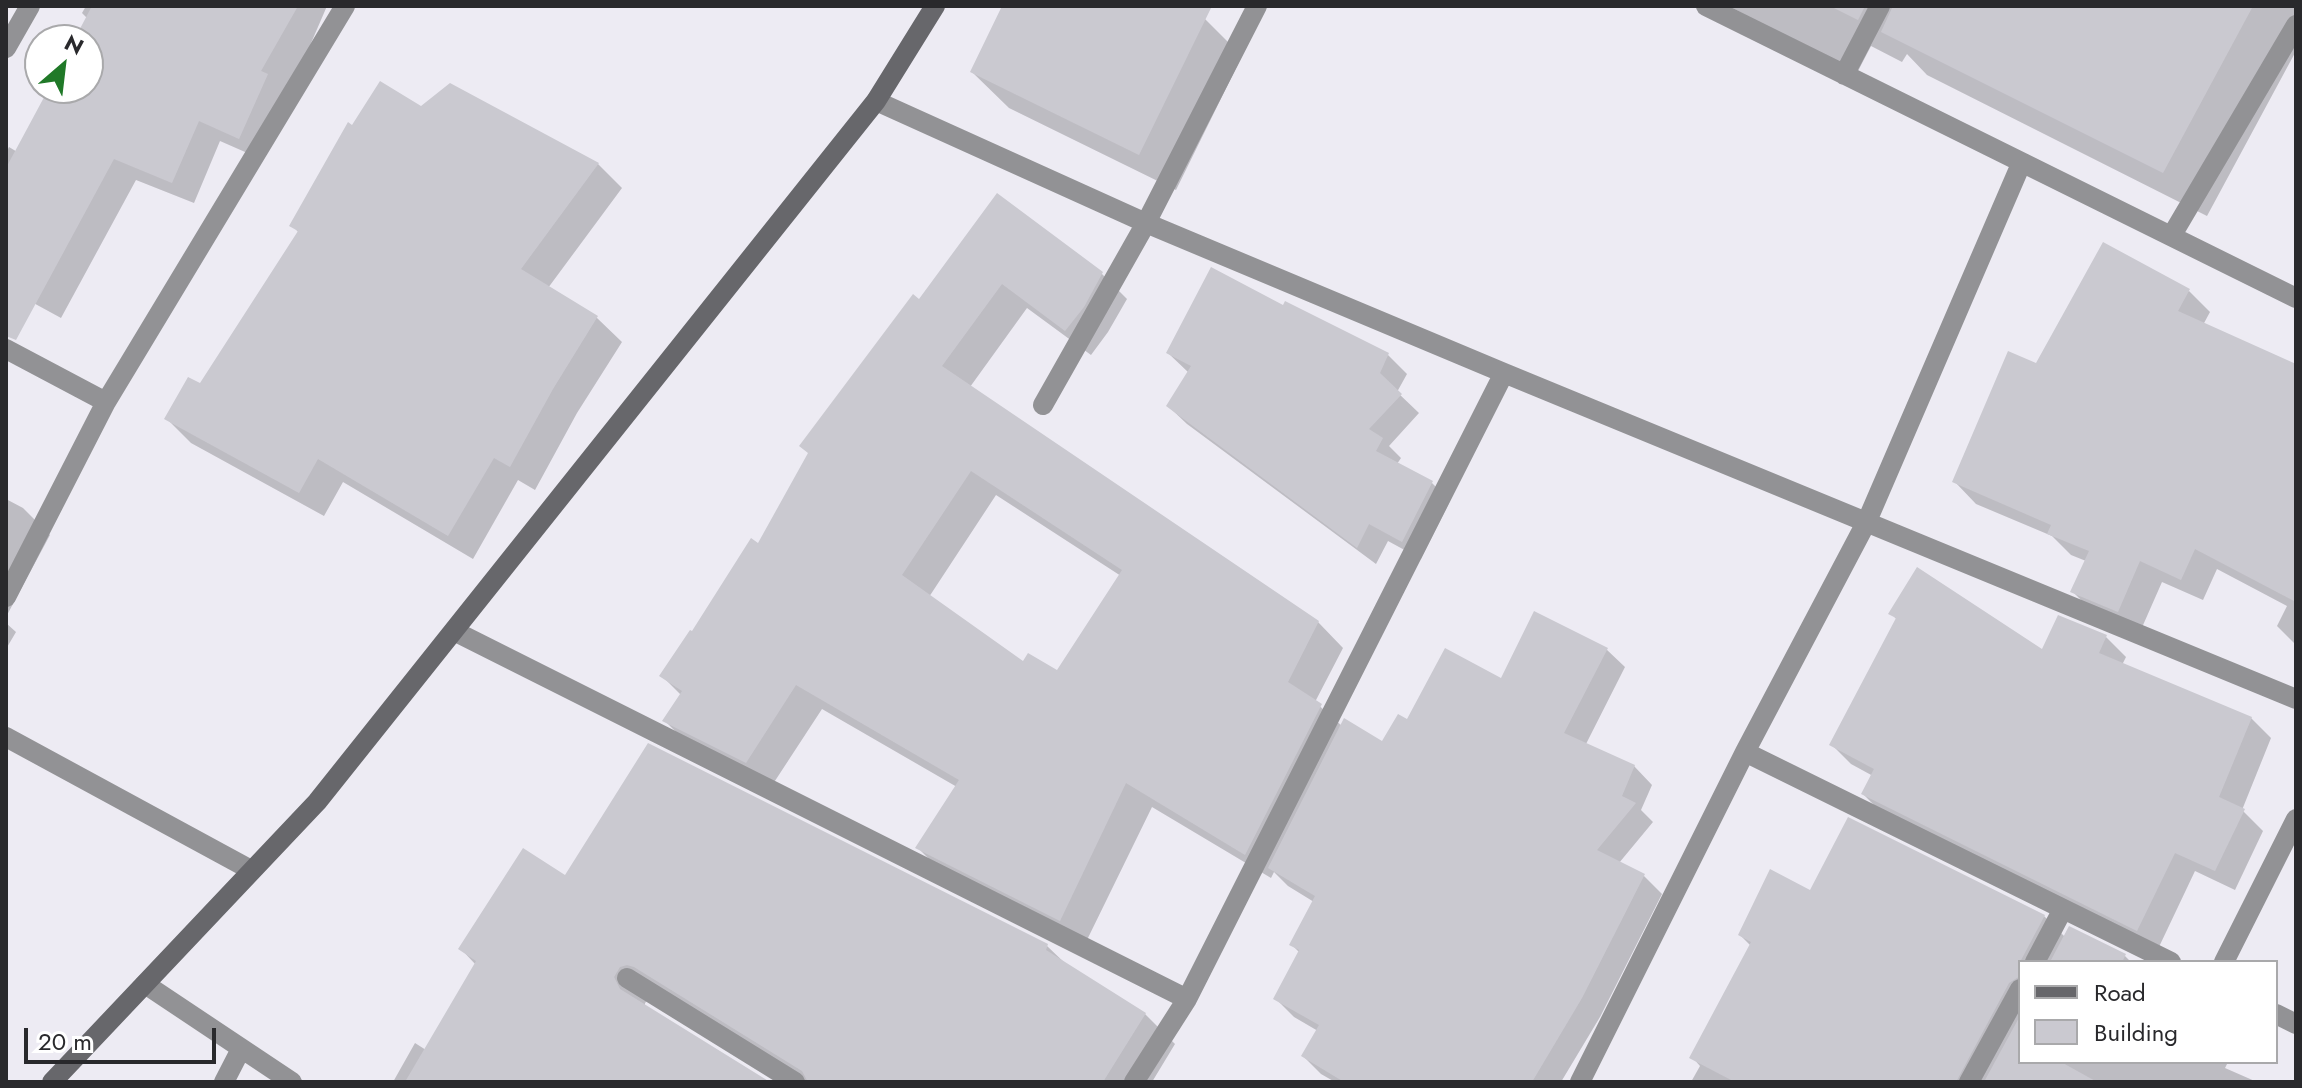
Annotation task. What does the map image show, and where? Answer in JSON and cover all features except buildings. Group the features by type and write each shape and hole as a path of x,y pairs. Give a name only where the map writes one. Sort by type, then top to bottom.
{"street":[{"path":"6,48 30,6"},
{"path":"6,597 106,402 345,6"},
{"path":"52,1082 317,802 876,101 935,6"},
{"path":"1043,405 1146,223 1257,6"},
{"path":"1706,6 2296,298"},
{"path":"1844,75 1880,6"},
{"path":"2172,235 2296,25"},
{"path":"876,101 1146,223 2296,699"},
{"path":"1580,1082 1745,752 1867,521 2021,164"},
{"path":"6,349 106,402"},
{"path":"1134,1082 1187,999 1504,373"},
{"path":"454,631 1187,999"},
{"path":"6,737 251,870"},
{"path":"1745,752 2167,960"},
{"path":"2225,960 2296,819"},
{"path":"2036,960 2063,909"},
{"path":"627,978 795,1082"},
{"path":"145,984 292,1082"},
{"path":"1969,1082 2018,993"},
{"path":"2278,1015 2296,1024"},
{"path":"224,1082 241,1049"}]}
